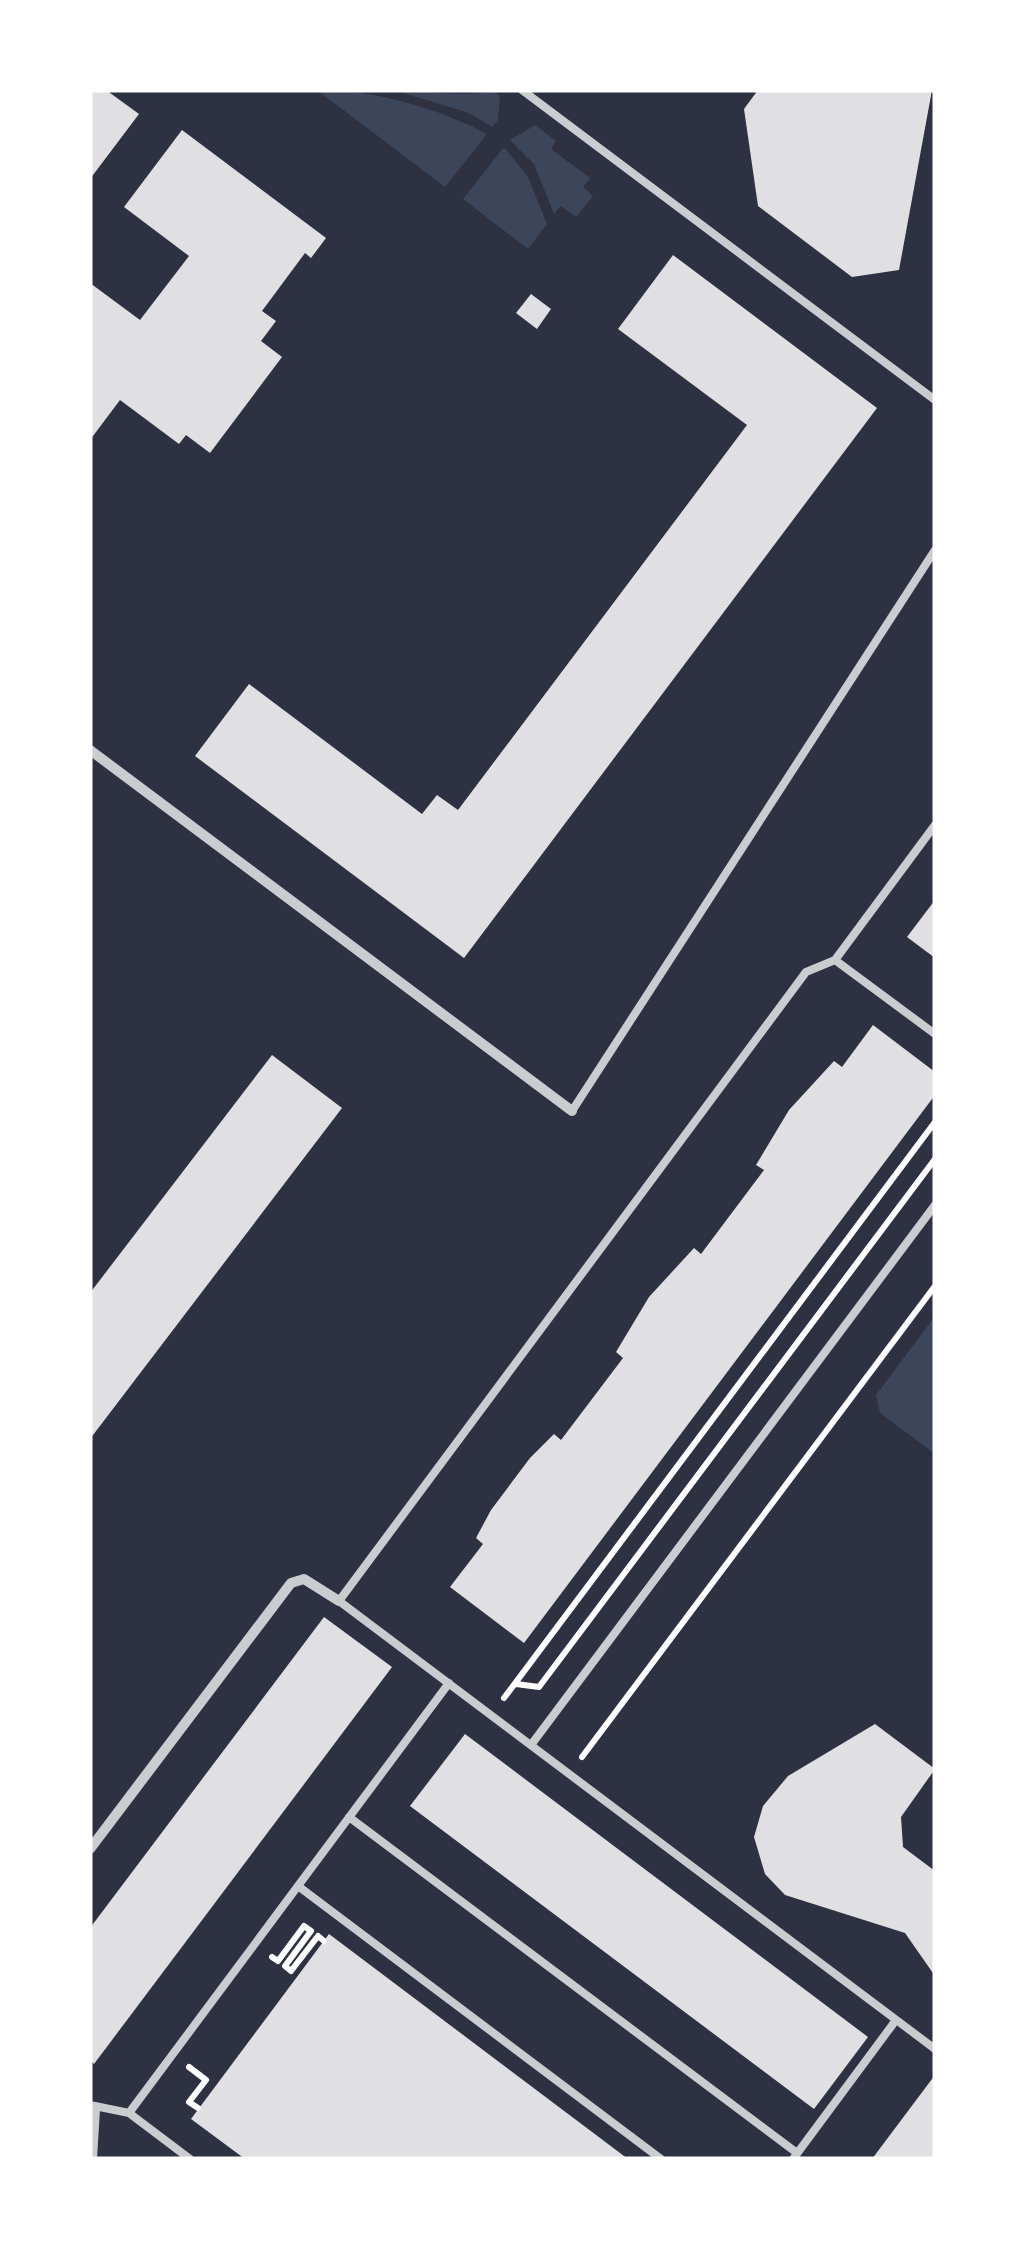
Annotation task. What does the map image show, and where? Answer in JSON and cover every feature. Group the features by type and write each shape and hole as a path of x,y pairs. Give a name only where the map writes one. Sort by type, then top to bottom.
{"street":[{"path":"90,750 572,1111"},
{"path":"90,1849 291,1583 304,1579 339,1601"}],"lane":[{"path":"522,90 935,400"},
{"path":"572,1111 935,550"},
{"path":"935,825 835,960 806,972 339,1601 935,2049"},
{"path":"835,960 935,1034"},
{"path":"531,1745 935,1205"},
{"path":"128,2113 449,1683"},
{"path":"349,1817 795,2156 896,2020"},
{"path":"298,1886 662,2159"},
{"path":"93,2159 93,2107 128,2113 190,2159"}],"path":[{"path":"491,1715 935,1122"},
{"path":"514,1684 539,1687 935,1158"},
{"path":"570,1774 935,1286"},
{"path":"278,1961 304,1926 311,1932 285,1966 291,1971 318,1936 324,1941"},
{"path":"198,2108 190,2102 206,2080"}],"shaded area":[{"path":"317,90 404,102 487,134 445,187"},
{"path":"394,90 457,94 493,91 500,96 498,120 492,127 469,113"},
{"path":"535,125 556,141 551,149 590,178 583,187 593,196 576,217 561,206 554,214 534,164 510,140"},
{"path":"504,147 528,177 547,224 528,249 463,199"},
{"path":"935,1316 935,1454 880,1413 876,1395"}],"building":[{"path":"90,90 106,90 139,114 90,179"},
{"path":"758,90 932,90 899,270 852,277 758,206 744,109"},
{"path":"182,130 326,238 311,258 305,253 262,311 276,321 261,341 282,357 210,453 186,435 179,444 120,400 90,440 90,283 140,320 189,256 124,207"},
{"path":"673,255 877,408 464,958 195,756 249,684 422,814 437,795 458,810 747,425 618,329"},
{"path":"531,294 551,309 537,329 516,313"},
{"path":"935,900 935,958 907,937"},
{"path":"873,1025 935,1072 935,1095 524,1643 450,1587 483,1544 476,1538 491,1510 530,1458 554,1434 561,1440 623,1358 616,1352 649,1297 694,1248 701,1254 764,1170 756,1165 789,1110 834,1061 842,1067"},
{"path":"272,1055 342,1108 90,1439 90,1293"},
{"path":"324,1617 392,1667 94,2064 90,2060 90,1928"},
{"path":"875,1724 935,1769 901,1817 903,1847 935,1871 935,1976 905,1933 785,1895 765,1874 754,1837 763,1806 788,1776"},
{"path":"465,1734 868,2037 814,2109 410,1806"},
{"path":"329,1934 628,2159 245,2159 191,2119"},
{"path":"935,2075 935,2159 872,2159"}]}
